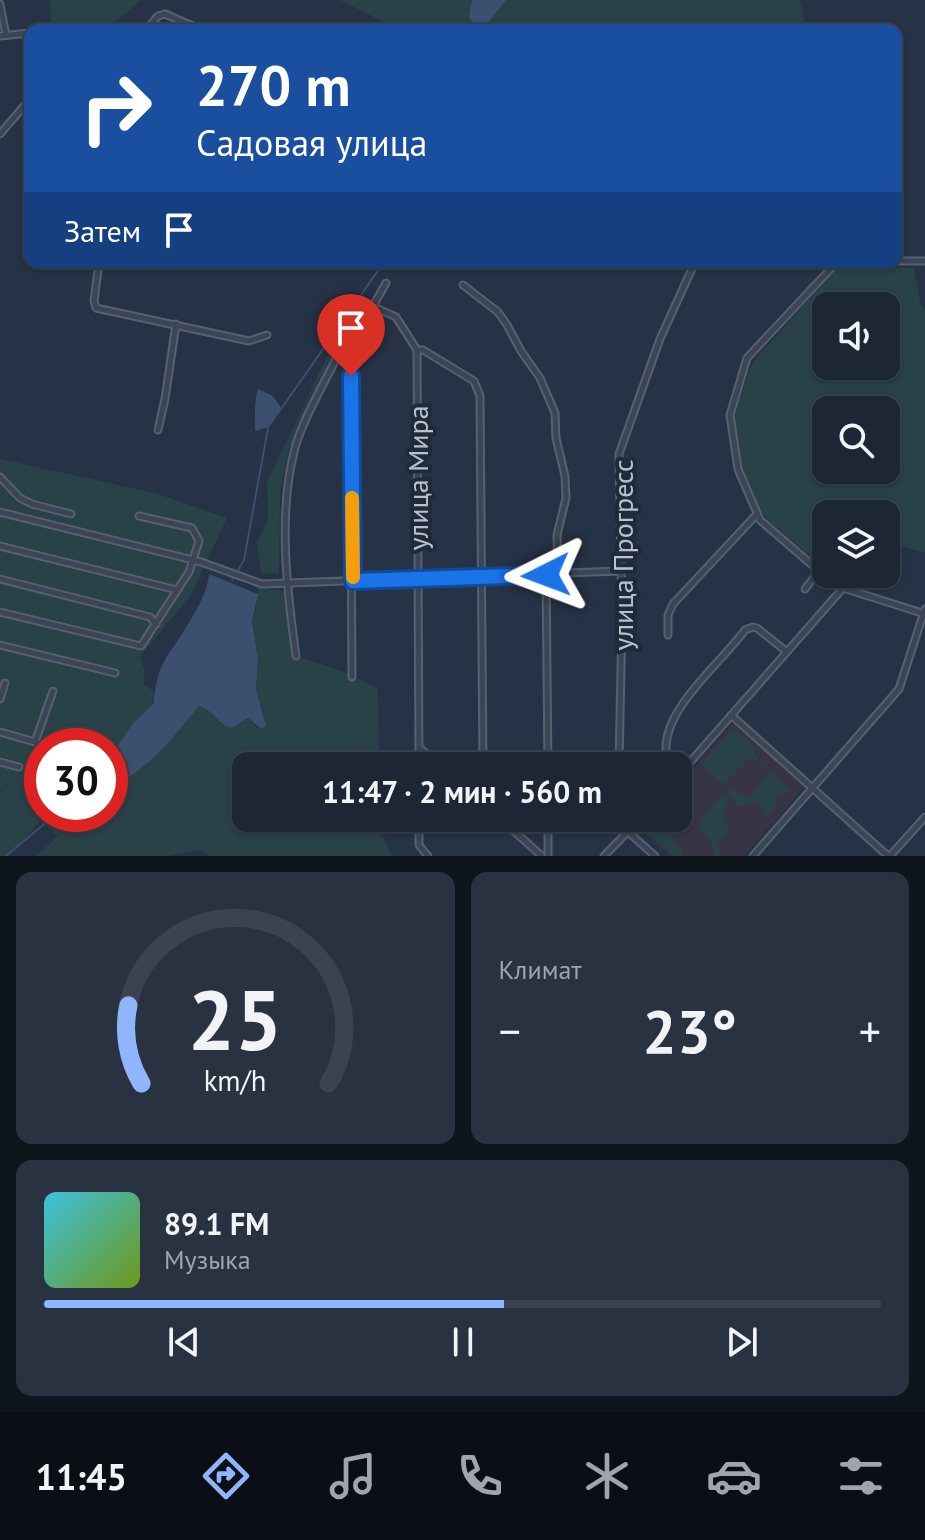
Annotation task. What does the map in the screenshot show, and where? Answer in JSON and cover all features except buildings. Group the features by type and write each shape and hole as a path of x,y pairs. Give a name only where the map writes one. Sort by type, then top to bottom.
{"street":[{"path":"0,4 3,36 24,34"},
{"path":"151,24 158,16 165,14 188,24"},
{"path":"0,134 24,106"},
{"path":"902,261 925,261"},
{"path":"98,268 96,308 249,341 267,335"},
{"name":"улица Прогресс","path":"619,752 619,454 660,339 692,268"},
{"path":"812,565 757,514 738,469 730,415 747,358 831,268"},
{"path":"352,677 350,347 386,283"},
{"path":"463,285 498,312 540,378 555,413 566,498 557,535 558,574"},
{"path":"374,307 396,317 417,350 423,350 474,381 480,396 483,752"},
{"path":"158,430 176,324"},
{"path":"296,656 286,584 288,493 294,449 338,355 350,347"},
{"name":"улица Мира","path":"417,350 419,752"},
{"path":"0,477 20,498 71,514"},
{"path":"0,512 198,561 262,584 621,571"},
{"path":"668,635 668,615 673,604 757,514"},
{"path":"0,612 141,646 198,561 199,541 192,528 139,516"},
{"path":"0,546 178,590"},
{"path":"546,575 548,752"},
{"path":"0,579 150,617 156,624"},
{"path":"805,589 812,580"},
{"path":"692,759 843,588 924,612 899,689 753,856"},
{"path":"667,752 670,730 679,708 745,630 757,628 787,652"},
{"path":"0,645 115,673"},
{"path":"0,699 5,683"},
{"path":"0,732 35,742 53,691"},
{"path":"731,715 889,856 925,817"},
{"path":"419,747 425,752"},
{"path":"0,762 19,767"},
{"path":"419,832 419,845 428,856"},
{"path":"516,832 545,856"},
{"path":"545,856 547,832"},
{"path":"604,856 626,832"},
{"path":"628,832 655,856"}],"shaded area":[{"path":"733,723 804,787 744,856 670,856 643,832 692,832 692,770"}],"green space":[{"path":"50,0 141,0 111,24 51,23"},
{"path":"340,0 800,0 805,24 387,24"},
{"path":"837,268 914,268 920,301 925,310 925,553 900,545 900,500 812,500 812,557 761,514 742,467 734,417 752,363 812,296 812,380 900,380 900,292 816,292"},
{"path":"335,340 339,342 289,449 280,493 279,574 261,573 257,542 268,520 267,482"},
{"path":"0,459 155,493 227,518 190,597 140,656 144,685 154,691 151,707 128,730 24,728 24,832 30,832 9,856 0,856 0,792 8,784 0,790"},
{"path":"258,587 284,591 295,655 350,674 378,689 379,752 232,752 232,832 381,832 392,856 211,856 199,850 169,856 36,856 58,836 52,832 128,832 128,778 165,747 199,706 232,728 248,718 257,728 266,725 256,689 258,659 252,622"},
{"path":"733,728 755,747 755,755 790,791 775,798 777,802 766,818 757,801 738,807 725,789 730,788 746,798 770,772 751,757 724,785 701,764"},
{"path":"722,794 728,799 723,814 729,828 717,845 723,856 714,856 712,844 699,828 702,817"},
{"path":"646,832 683,832 679,836 671,834 675,841 672,843 683,851 682,856 673,856"}],"water":[{"path":"472,0 506,0 487,24 473,24 469,17"},
{"path":"258,389 273,396 282,409 269,427 255,431 255,404"},
{"path":"209,574 258,594 252,622 258,659 256,689 266,726 261,729 248,718 232,728 199,706 165,747 128,778 128,730 153,704 161,667 199,605"}],"waterway":[{"path":"281,409 380,268"},
{"path":"232,580 244,560 268,428"},
{"path":"6,856 35,832"}],"slow traffic":[{"path":"352,498 353,577"}],"route":[{"path":"351,376 353,581 546,575"}]}
